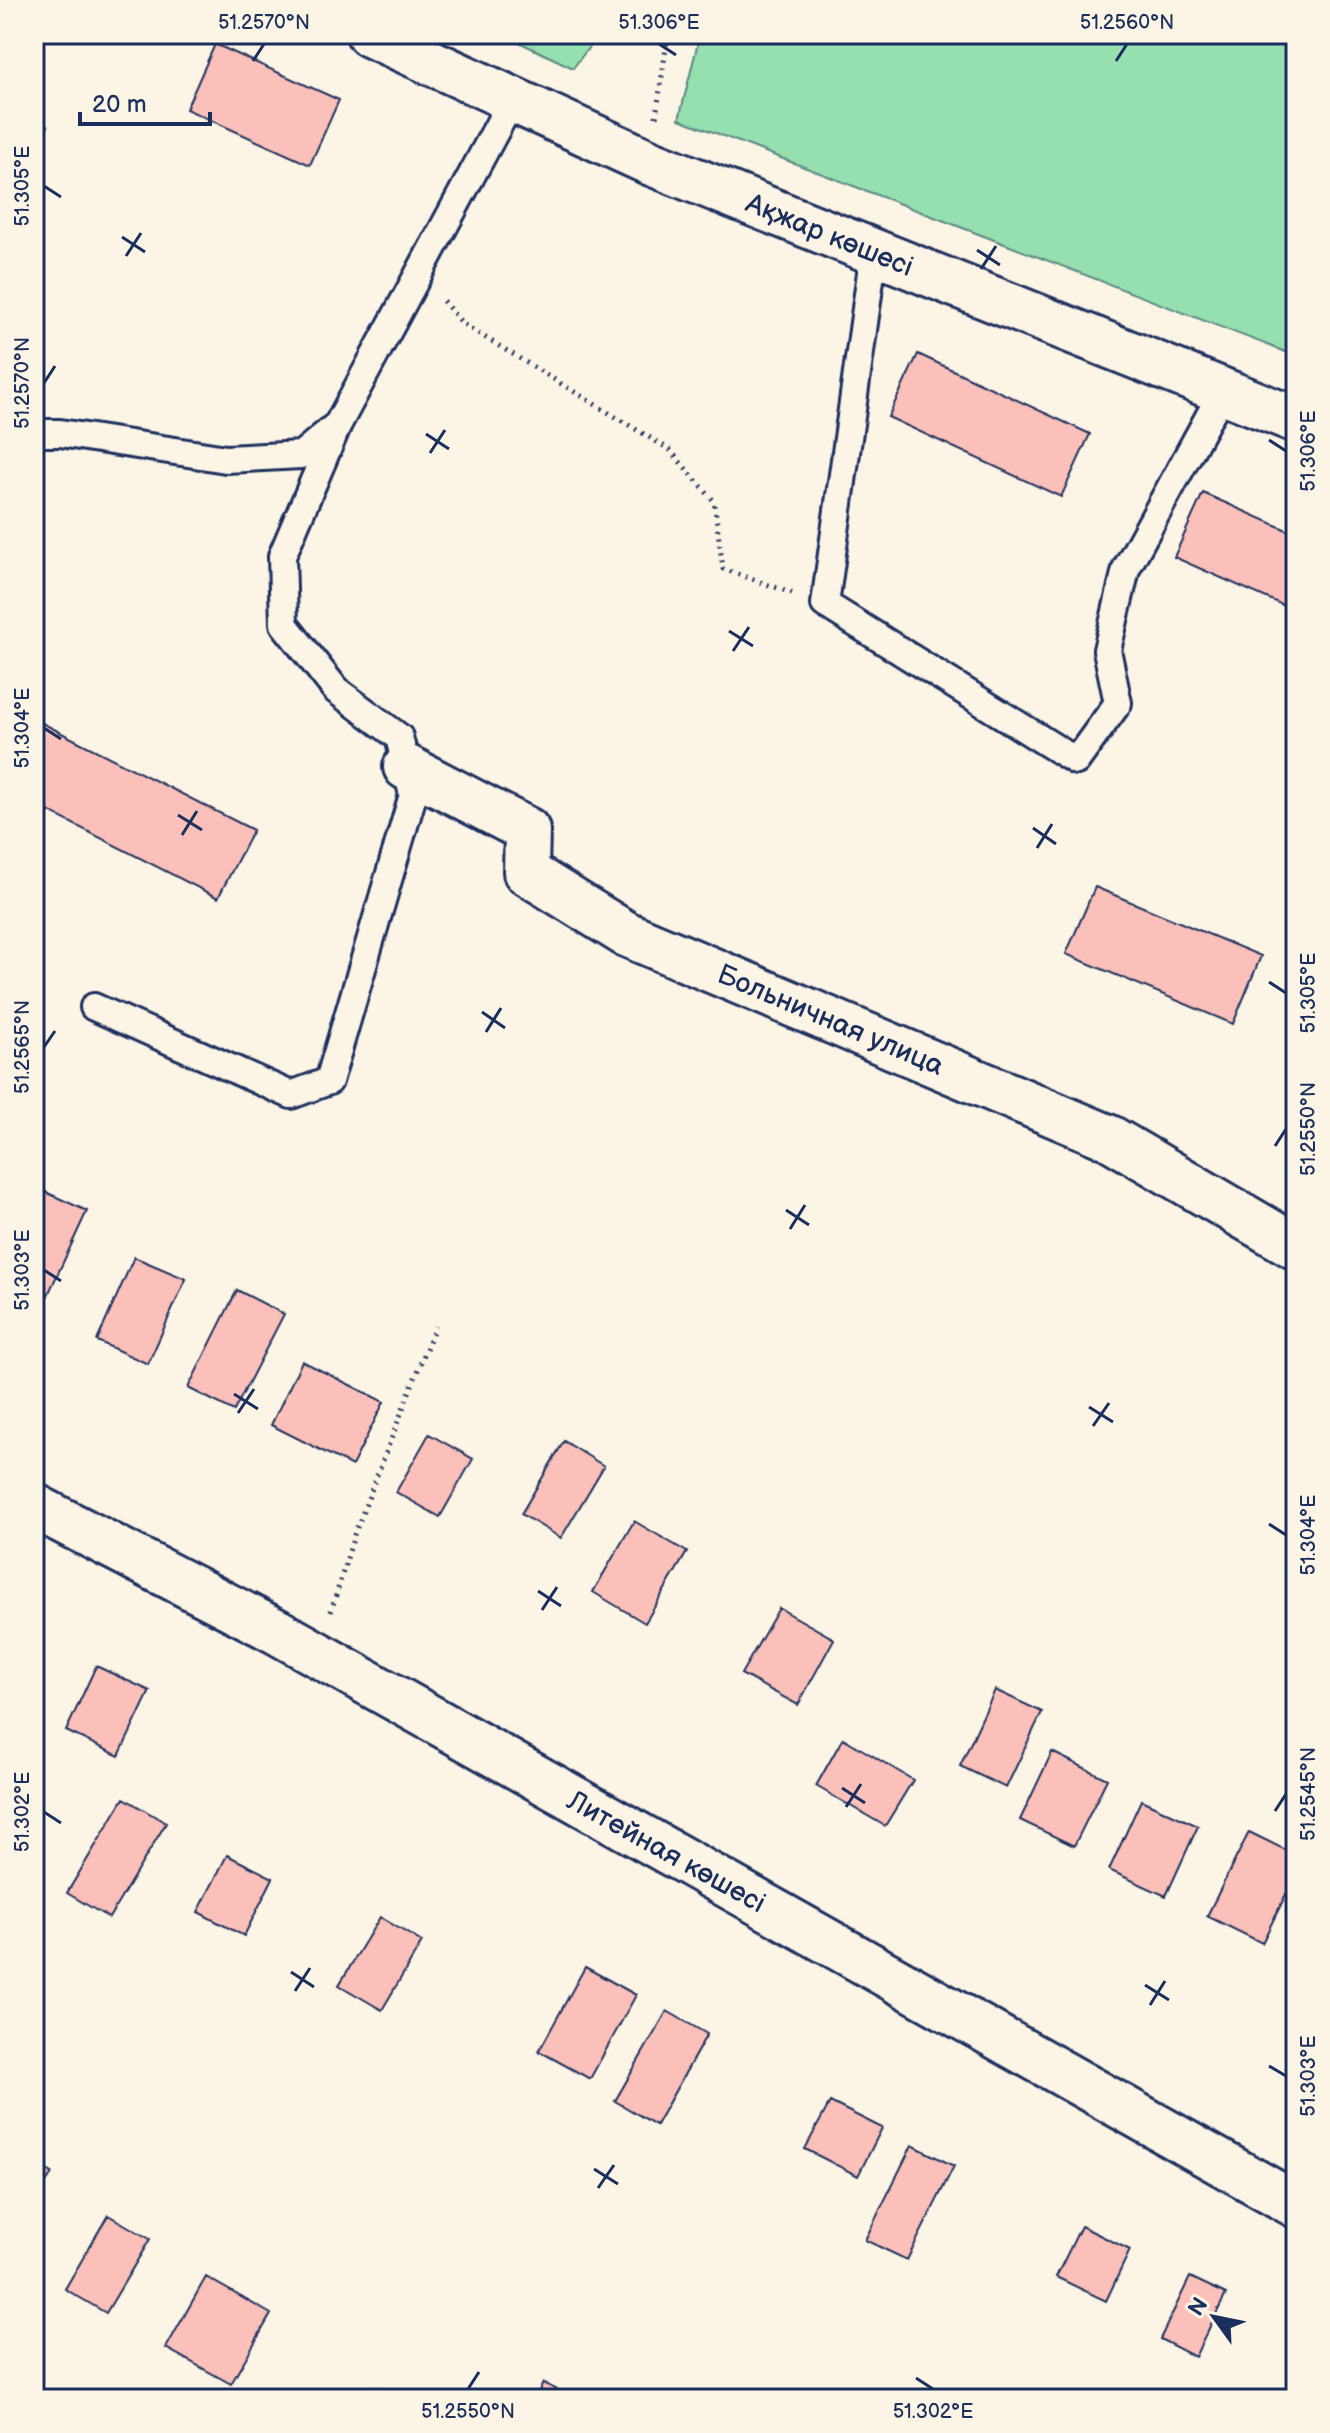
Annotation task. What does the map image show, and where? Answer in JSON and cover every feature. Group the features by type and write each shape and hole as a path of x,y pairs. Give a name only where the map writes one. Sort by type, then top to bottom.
{"street":[{"name":"Ақжар көшесі","path":"369,34 649,162 1296,420"},
{"name":"Больничная улица","path":"406,767 527,830 526,872 626,934 1110,1138 1296,1247"},
{"name":"Литейная көшесі","path":"34,1506 319,1655 1296,2205"}],"lane":[{"path":"94,1007 291,1095 329,1081 413,795 399,737 336,690 284,624 282,556 338,424 512,100"},
{"path":"874,251 825,604 1076,761 1118,703 1107,650 1126,569 1223,391"},
{"path":"34,433 60,433 226,459 301,455 338,424"}],"path":[{"path":"649,162 668,34"},
{"path":"419,273 463,324 670,450 714,501 723,569 825,604"},
{"path":"319,1655 354,1535 435,1326"}],"green space":[{"path":"502,34 599,34 573,68"},
{"path":"700,34 1296,34 1296,356 679,119"}],"building":[{"path":"215,44 339,100 310,165 186,109"},
{"path":"34,118 48,126 34,153"},
{"path":"918,354 1090,434 1061,497 888,417"},
{"path":"1203,493 1296,534 1296,611 1174,557"},
{"path":"34,719 253,830 218,898 34,804"},
{"path":"1095,887 1261,956 1233,1024 1066,954"},
{"path":"39,1189 87,1211 40,1312 34,1309 34,1200"},
{"path":"134,1257 186,1279 148,1364 97,1341"},
{"path":"237,1290 284,1314 234,1411 188,1388"},
{"path":"302,1361 384,1402 352,1466 271,1425"},
{"path":"429,1434 473,1459 440,1517 396,1492"},
{"path":"564,1441 604,1466 561,1538 521,1514"},
{"path":"634,1521 687,1552 645,1623 593,1592"},
{"path":"779,1608 834,1639 798,1705 741,1674"},
{"path":"96,1666 150,1691 119,1756 66,1731"},
{"path":"995,1690 1042,1712 1006,1788 960,1766"},
{"path":"843,1738 913,1780 885,1826 816,1786"},
{"path":"1052,1752 1107,1779 1074,1846 1020,1820"},
{"path":"124,1798 166,1823 109,1918 67,1893"},
{"path":"1141,1800 1198,1826 1166,1896 1109,1870"},
{"path":"1249,1832 1296,1855 1296,1874 1262,1943 1207,1916"},
{"path":"227,1855 273,1878 244,1936 198,1912"},
{"path":"380,1917 422,1942 382,2010 339,1985"},
{"path":"585,1967 636,1995 590,2079 539,2051"},
{"path":"667,2011 707,2034 656,2125 615,2101"},
{"path":"830,2102 882,2128 858,2176 805,2149"},
{"path":"912,2145 954,2166 907,2260 865,2240"},
{"path":"34,2163 52,2173 34,2204"},
{"path":"108,2215 150,2239 106,2313 65,2289"},
{"path":"1081,2226 1130,2250 1106,2301 1056,2277"},
{"path":"206,2277 271,2314 231,2384 166,2348"},
{"path":"1190,2277 1226,2294 1195,2357 1160,2339"},
{"path":"543,2383 576,2399 535,2399"},
{"path":"377,2387 397,2399 370,2399"}]}
